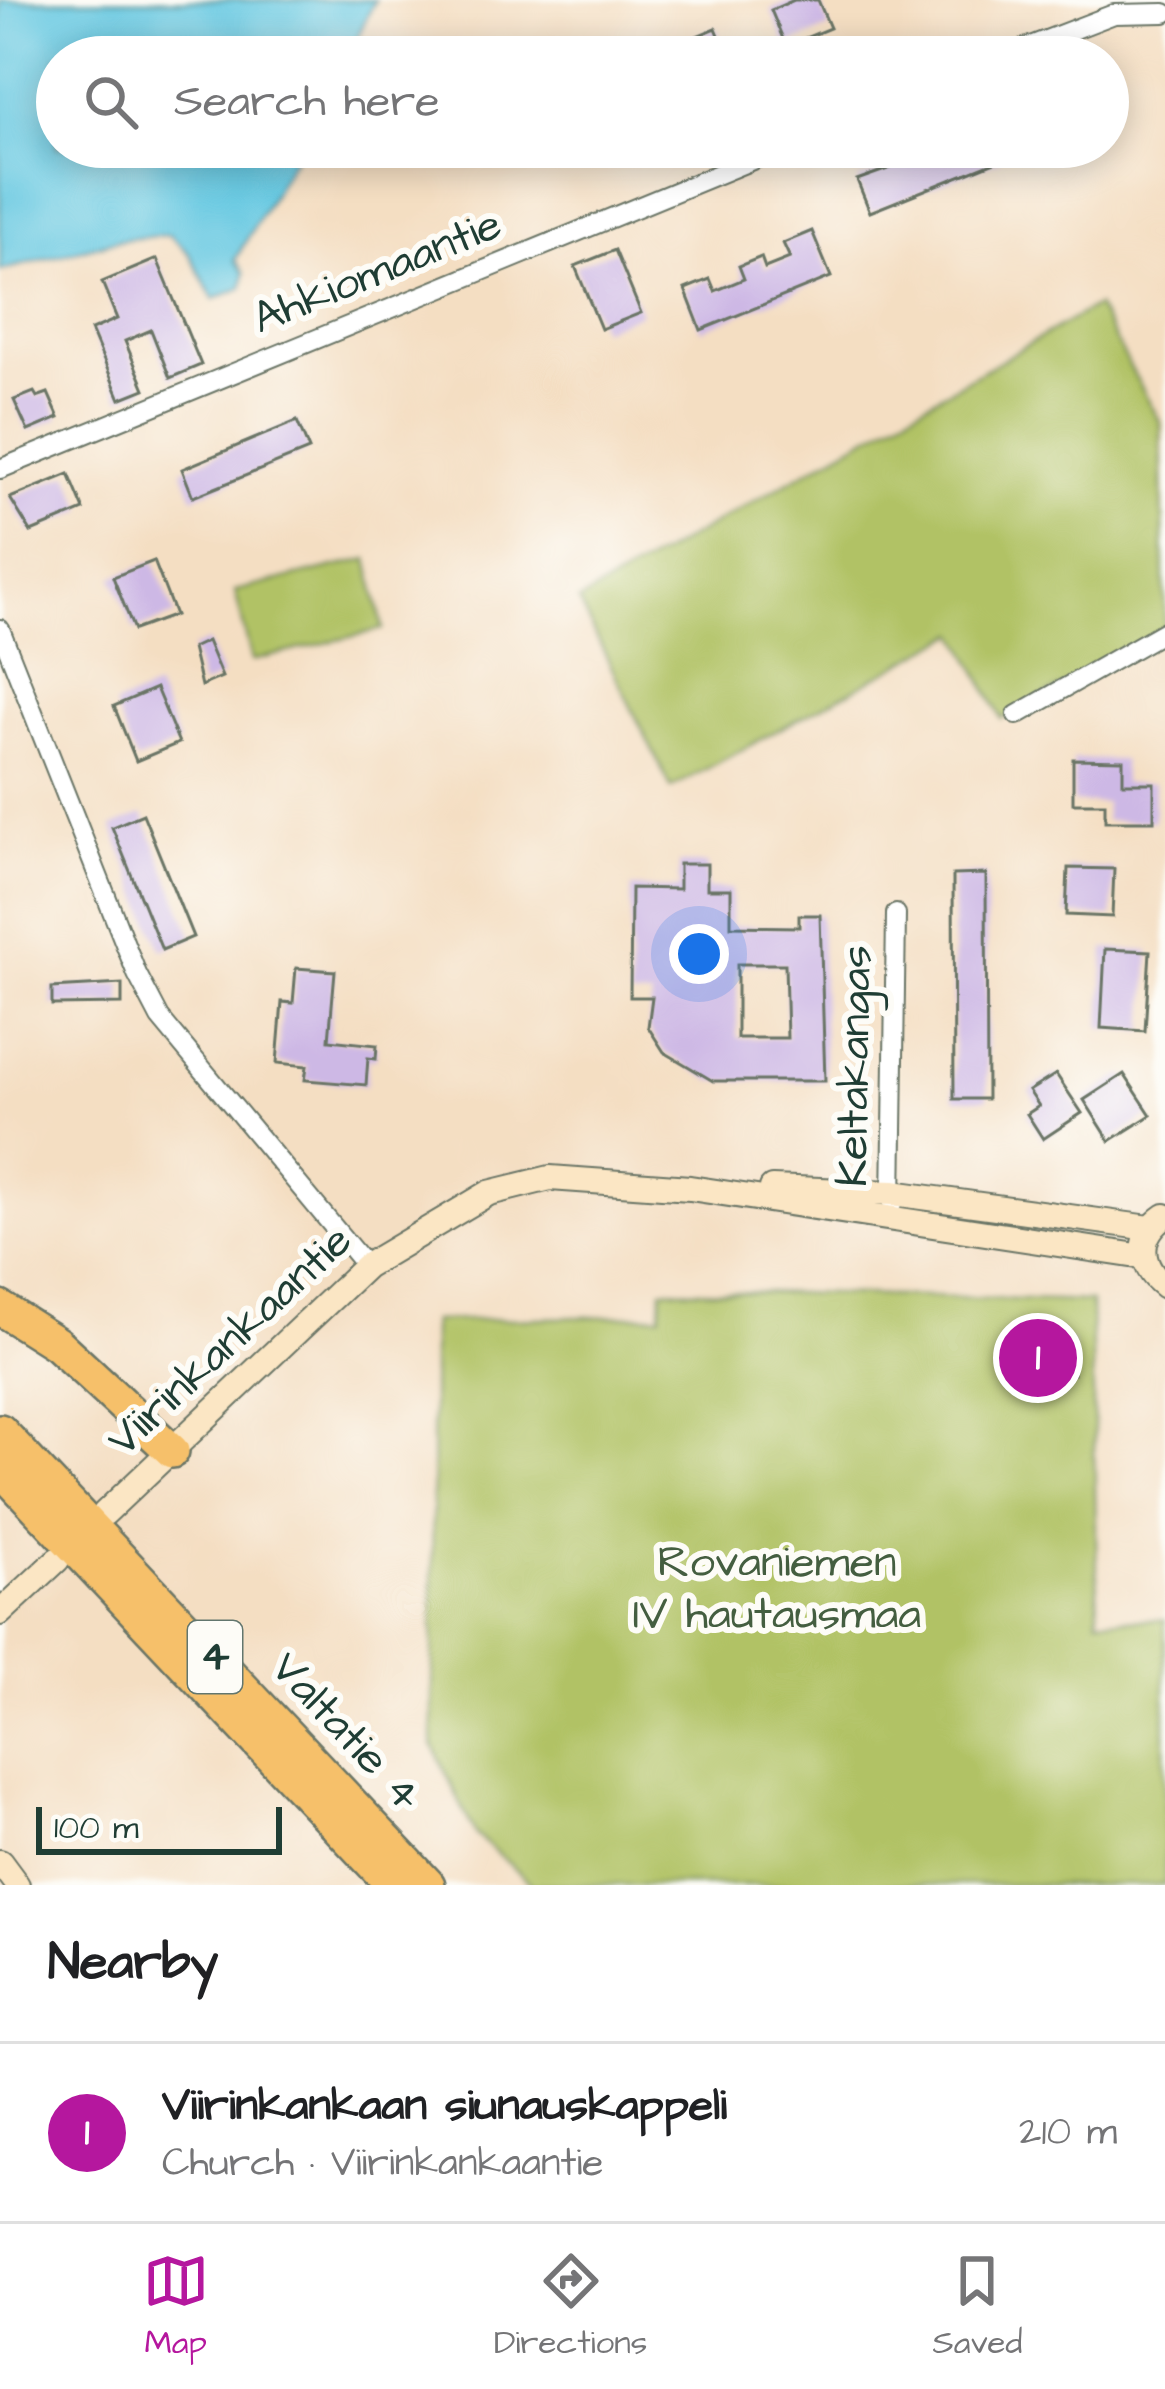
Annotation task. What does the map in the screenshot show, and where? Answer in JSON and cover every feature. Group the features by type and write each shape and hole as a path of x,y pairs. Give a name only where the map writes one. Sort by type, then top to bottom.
{"highway":[{"path":"0,1308 57,1344 172,1451"},
{"name":"Valtatie 4","path":"0,1431 295,1761 393,1885"},
{"name":"Valtatie 4","path":"0,1468 295,1761 428,1885"},
{"path":"295,1761 365,1885"},
{"path":"295,1761 450,1885"}],"street":[{"path":"1057,36 1114,14 1165,13"},
{"name":"Ahkiomaantie","path":"0,470 733,168"},
{"path":"0,629 136,974 160,1018 366,1266"},
{"path":"1017,715 1165,631"},
{"name":"Keltakangas","path":"892,1206 896,914"},
{"name":"Viirinkankaantie","path":"106,1514 366,1266 489,1193 550,1178 691,1189 835,1187 892,1206 1144,1257"},
{"name":"Viirinkankaantie","path":"892,1206 1158,1222"},
{"path":"1158,1222 1144,1257 1165,1286"},
{"path":"0,1613 57,1560"},
{"path":"0,1862 17,1885"}],"green space":[{"path":"1096,306 1161,423 1165,630 1002,719 957,633 671,788 579,601"},
{"path":"368,559 383,629 252,661 235,591"},
{"name":"Rovaniemen IV hautausmaa","path":"662,1289 1091,1302 1098,1619 1165,1620 1165,1885 533,1885 475,1834 433,1745 432,1321 661,1315"}],"water":[{"path":"0,0 375,0 358,36 36,36 36,168 288,168 235,260 245,273 242,288 214,299 189,253 169,235 118,240 0,271"}],"building":[{"path":"794,0 818,0 830,28 810,36 782,36 771,10"},
{"path":"716,28 719,36 697,36"},
{"path":"890,168 980,168 870,212 857,180"},
{"path":"812,231 831,277 701,330 685,289 710,279 715,291 744,279 739,266 761,257 765,268 790,258 783,243"},
{"path":"615,250 641,313 601,329 575,266"},
{"path":"157,259 201,365 170,378 151,330 125,341 145,389 120,399 91,330 117,319 102,282"},
{"path":"34,392 37,397 48,393 59,418 28,431 14,400"},
{"path":"297,421 309,450 193,497 182,469"},
{"path":"69,474 84,510 31,532 10,498"},
{"path":"154,561 175,615 134,630 113,577"},
{"path":"207,641 222,677 201,686 192,648"},
{"path":"156,688 179,743 136,761 114,706"},
{"path":"1073,759 1123,760 1123,783 1154,783 1154,821 1105,821 1105,803 1073,803"},
{"path":"143,814 193,937 162,950 112,827"},
{"path":"679,864 707,864 707,889 731,889 731,926 799,927 799,915 820,915 825,1081 713,1081 664,1052 648,1027 652,997 630,997 631,888 679,889","holes":["737,964 785,964 787,1038 737,1038"]},
{"path":"1068,868 1114,869 1112,917 1066,915"},
{"path":"986,874 987,1099 954,1099 953,875"},
{"path":"1105,949 1150,951 1145,1031 1101,1028"},
{"path":"296,968 335,971 329,1040 377,1045 376,1059 368,1058 366,1085 305,1080 307,1066 277,1063 282,1002 293,1003"},
{"path":"122,984 122,1004 52,1005 52,988"},
{"path":"1056,1074 1082,1113 1043,1139 1027,1114 1039,1106 1029,1091"},
{"path":"1124,1074 1151,1115 1110,1141 1084,1100"},
{"path":"1004,1342 1072,1342 1073,1374 1004,1374"}],"place":[{"name":"Viirinkankaan siunauskappeli","path":"1038,1358"}]}
